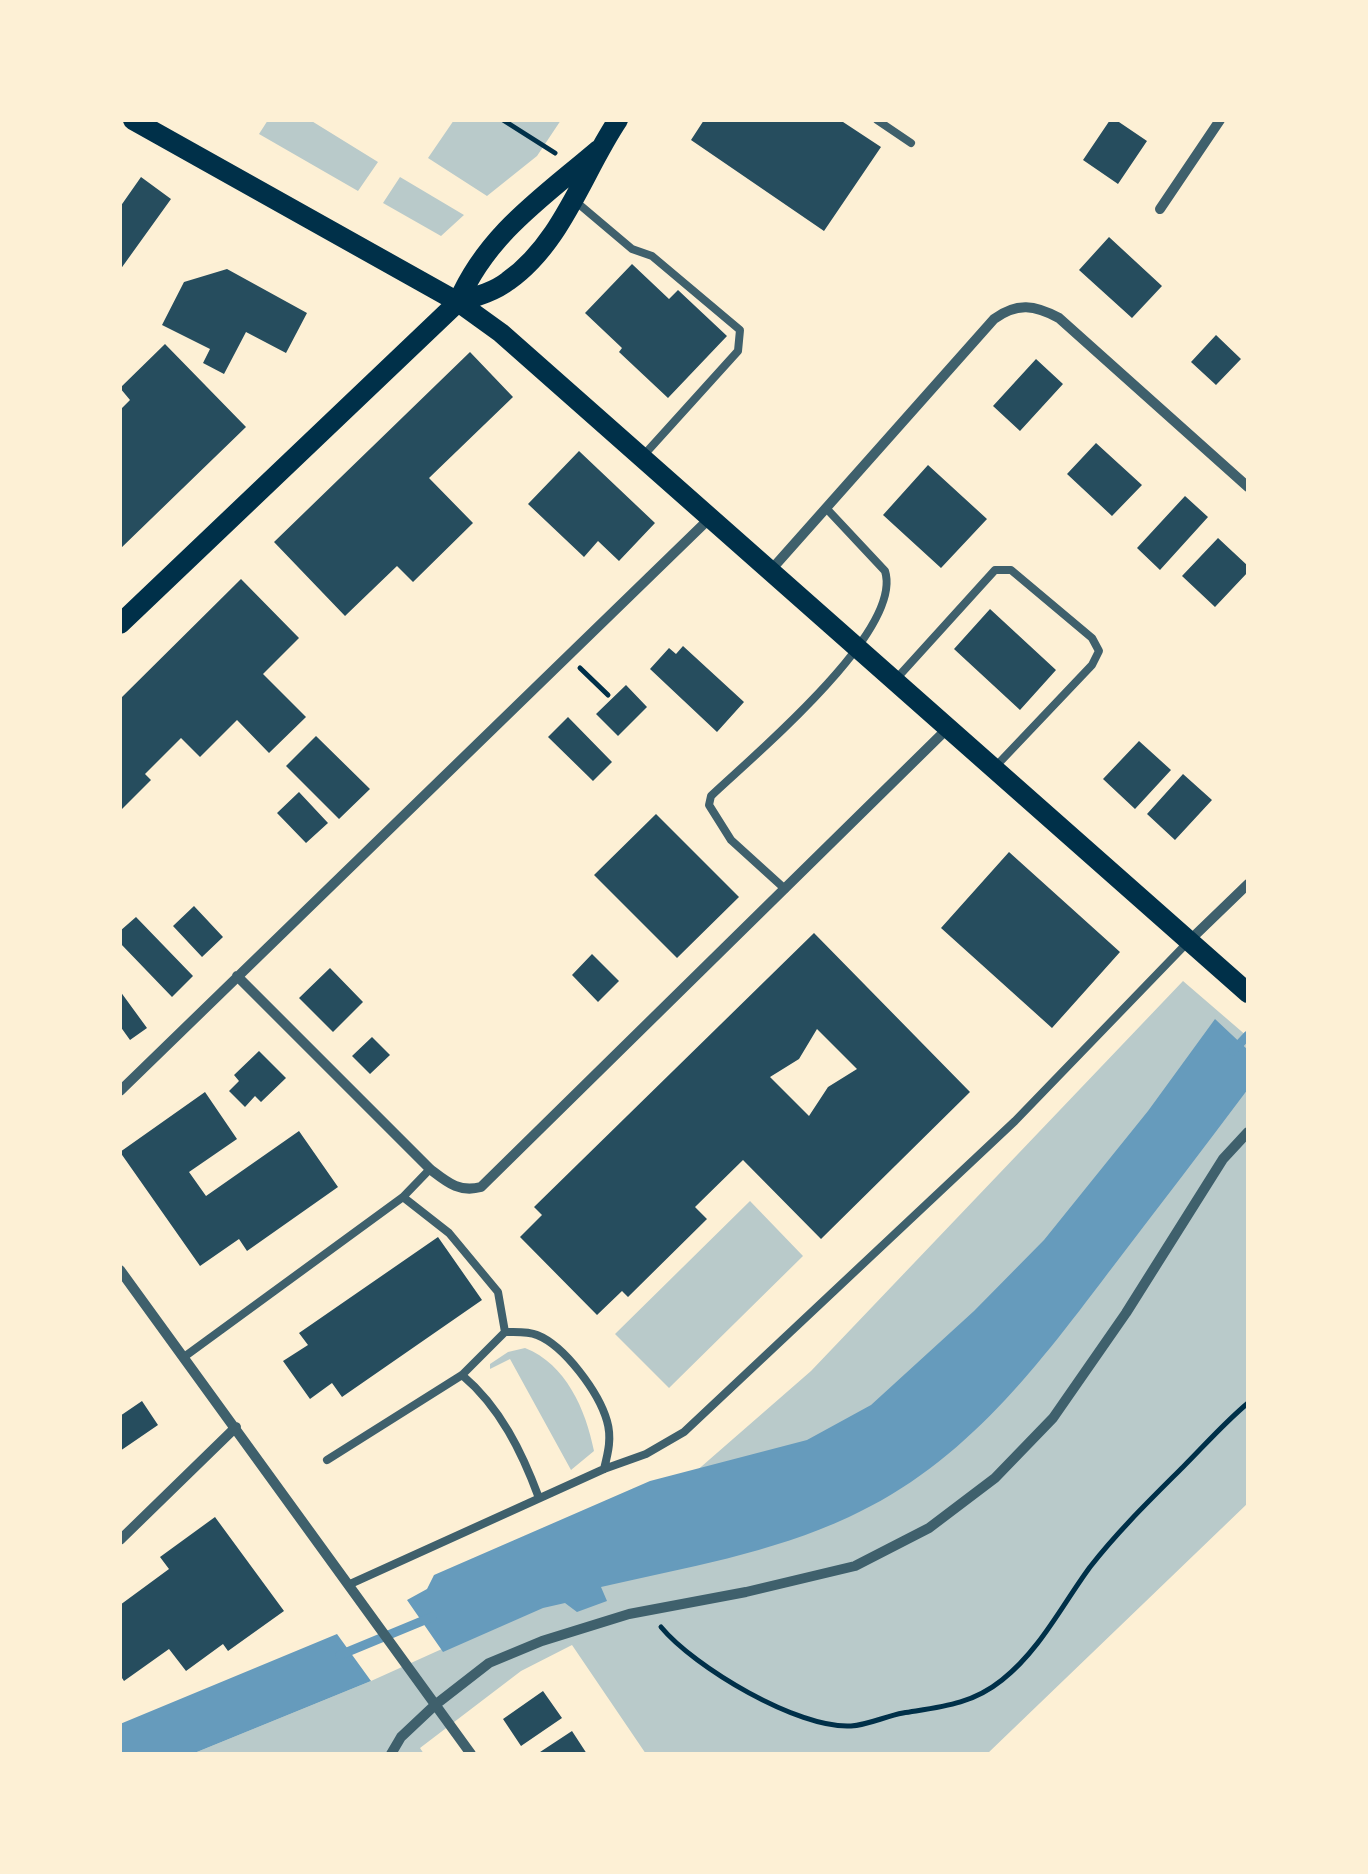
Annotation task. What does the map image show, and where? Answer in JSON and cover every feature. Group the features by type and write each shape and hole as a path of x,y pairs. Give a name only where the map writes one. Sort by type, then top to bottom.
{"main road":[{"path":"133,120 458,302 501,332 1248,993"},
{"path":"458,302 507,283 529,263 574,200 598,150 618,120"},
{"path":"120,624 458,302 486,250 598,150"}],"street":[{"path":"1160,210 1220,120"},
{"path":"771,570 994,319 1023,305 1060,318 1248,487"},
{"path":"120,1091 711,516"},
{"path":"237,976 430,1169 451,1185 467,1191 481,1187 947,729"},
{"path":"1189,941 1248,884"},
{"path":"391,1754 401,1737 434,1705 489,1663 542,1641 651,1610 855,1566 930,1528 995,1478 1053,1418 1126,1313 1223,1159 1248,1132"},
{"path":"120,1270 471,1754"},
{"path":"120,1540 236,1428"}],"lane":[{"path":"877,120 912,143"},
{"path":"574,200 632,249 652,256 740,330 738,351 643,456"},
{"path":"785,889 731,840 709,806 711,796 818,694 878,619 889,584 885,572 826,508"},
{"path":"894,681 995,570 1011,570 1092,638 1099,651 1092,666 993,769"},
{"path":"348,1585 604,1469 646,1454 684,1432 1043,1095 1189,941"},
{"path":"184,1357 403,1197 430,1169"},
{"path":"403,1197 449,1233 498,1292 505,1332"},
{"path":"327,1460 462,1375 505,1332 536,1334 558,1348 580,1372 607,1420 610,1446 604,1469"},
{"path":"462,1375 483,1392 525,1458 539,1498"}],"path":[{"path":"503,120 578,168"},
{"path":"567,656 608,695"},
{"path":"651,1610 662,1629 708,1668 786,1713 810,1720 852,1726 969,1702 1024,1660 1091,1567 1134,1516 1248,1403"}],"shaded area":[{"path":"268,120 310,120 378,162 358,191 259,134"},
{"path":"454,120 561,120 537,156 487,196 428,158"},
{"path":"400,177 464,215 441,236 383,203"},
{"path":"1183,981 1248,1037 1248,1503 987,1754 646,1754 572,1645 521,1671 420,1748 424,1754 192,1754 371,1681 546,1602 811,1371"},
{"path":"750,1201 803,1256 669,1388 615,1334"},
{"path":"525,1348 563,1377 586,1420 594,1451 571,1470 510,1359 490,1369 490,1364 508,1352"}],"water":[{"path":"1215,1019 1248,1050 1248,1089 1029,1374 965,1440 930,1469 891,1495 820,1530 727,1558 601,1587 607,1601 577,1612 565,1603 543,1608 443,1652 407,1600 427,1589 434,1575 650,1481 807,1440 871,1405 974,1311 1044,1240 1148,1111"},
{"path":"337,1634 371,1681 192,1754 120,1754 120,1724"}],"building":[{"path":"704,120 840,120 881,147 824,231 691,140"},
{"path":"1110,120 1147,141 1118,184 1083,160"},
{"path":"141,177 171,199 120,270 120,207"},
{"path":"1109,237 1162,286 1132,318 1079,270"},
{"path":"632,264 669,299 678,290 727,336 668,398 585,313"},
{"path":"227,269 307,313 286,353 246,332 224,374 203,363 210,349 162,325 184,282"},
{"path":"1216,335 1241,359 1216,385 1191,362"},
{"path":"165,344 246,427 120,549 120,410 130,400 120,388"},
{"path":"470,352 513,397 429,478 473,523 413,582 397,566 345,616 274,542"},
{"path":"1036,359 1063,384 1020,431 993,406"},
{"path":"1096,443 1142,485 1112,516 1067,474"},
{"path":"579,451 655,523 619,561 598,541 584,557 528,504"},
{"path":"928,465 987,519 941,568 883,515"},
{"path":"1185,496 1208,517 1160,570 1137,548"},
{"path":"1218,538 1248,566 1248,572 1215,607 1182,576"},
{"path":"241,579 299,638 263,674 306,717 269,753 237,720 200,757 181,738 145,774 151,780 120,811 120,699"},
{"path":"990,609 1056,670 1020,710 954,649"},
{"path":"683,646 744,702 717,732 650,669 669,648 676,654"},
{"path":"626,685 647,707 618,736 596,714"},
{"path":"568,717 612,762 593,781 548,737"},
{"path":"316,736 370,789 339,819 286,766"},
{"path":"1139,741 1171,770 1135,809 1103,779"},
{"path":"1183,774 1212,800 1175,840 1147,814"},
{"path":"299,792 328,823 306,843 277,813"},
{"path":"656,814 739,897 677,958 594,875"},
{"path":"1009,852 1120,952 1052,1028 941,928"},
{"path":"194,906 223,937 202,957 173,926"},
{"path":"136,917 193,976 172,997 120,943 120,931"},
{"path":"814,933 970,1092 821,1239 743,1160 695,1207 707,1219 628,1297 622,1291 597,1315 520,1237 542,1215 534,1207","holes":["817,1029 857,1069 828,1087 809,1116 770,1077 799,1059"]},
{"path":"592,954 619,981 598,1002 572,975"},
{"path":"330,968 363,1002 333,1032 299,998"},
{"path":"120,991 147,1028 130,1040 120,1026"},
{"path":"372,1037 390,1055 370,1074 352,1056"},
{"path":"259,1051 286,1078 261,1102 255,1096 245,1107 229,1091 239,1081 234,1075"},
{"path":"205,1092 237,1139 189,1172 206,1196 299,1131 338,1187 247,1251 239,1239 200,1266 120,1152"},
{"path":"438,1237 482,1300 342,1397 332,1383 310,1399 283,1361 308,1345 299,1333"},
{"path":"142,1401 158,1425 120,1451 120,1416"},
{"path":"215,1517 284,1611 228,1651 223,1644 186,1671 169,1649 124,1681 120,1675 120,1605 169,1569 160,1557"},
{"path":"543,1691 562,1718 521,1746 503,1719"},
{"path":"572,1731 587,1754 537,1754"}],"waterway":[{"path":"1233,1051 1248,1035"},
{"path":"340,1655 432,1617"}]}
